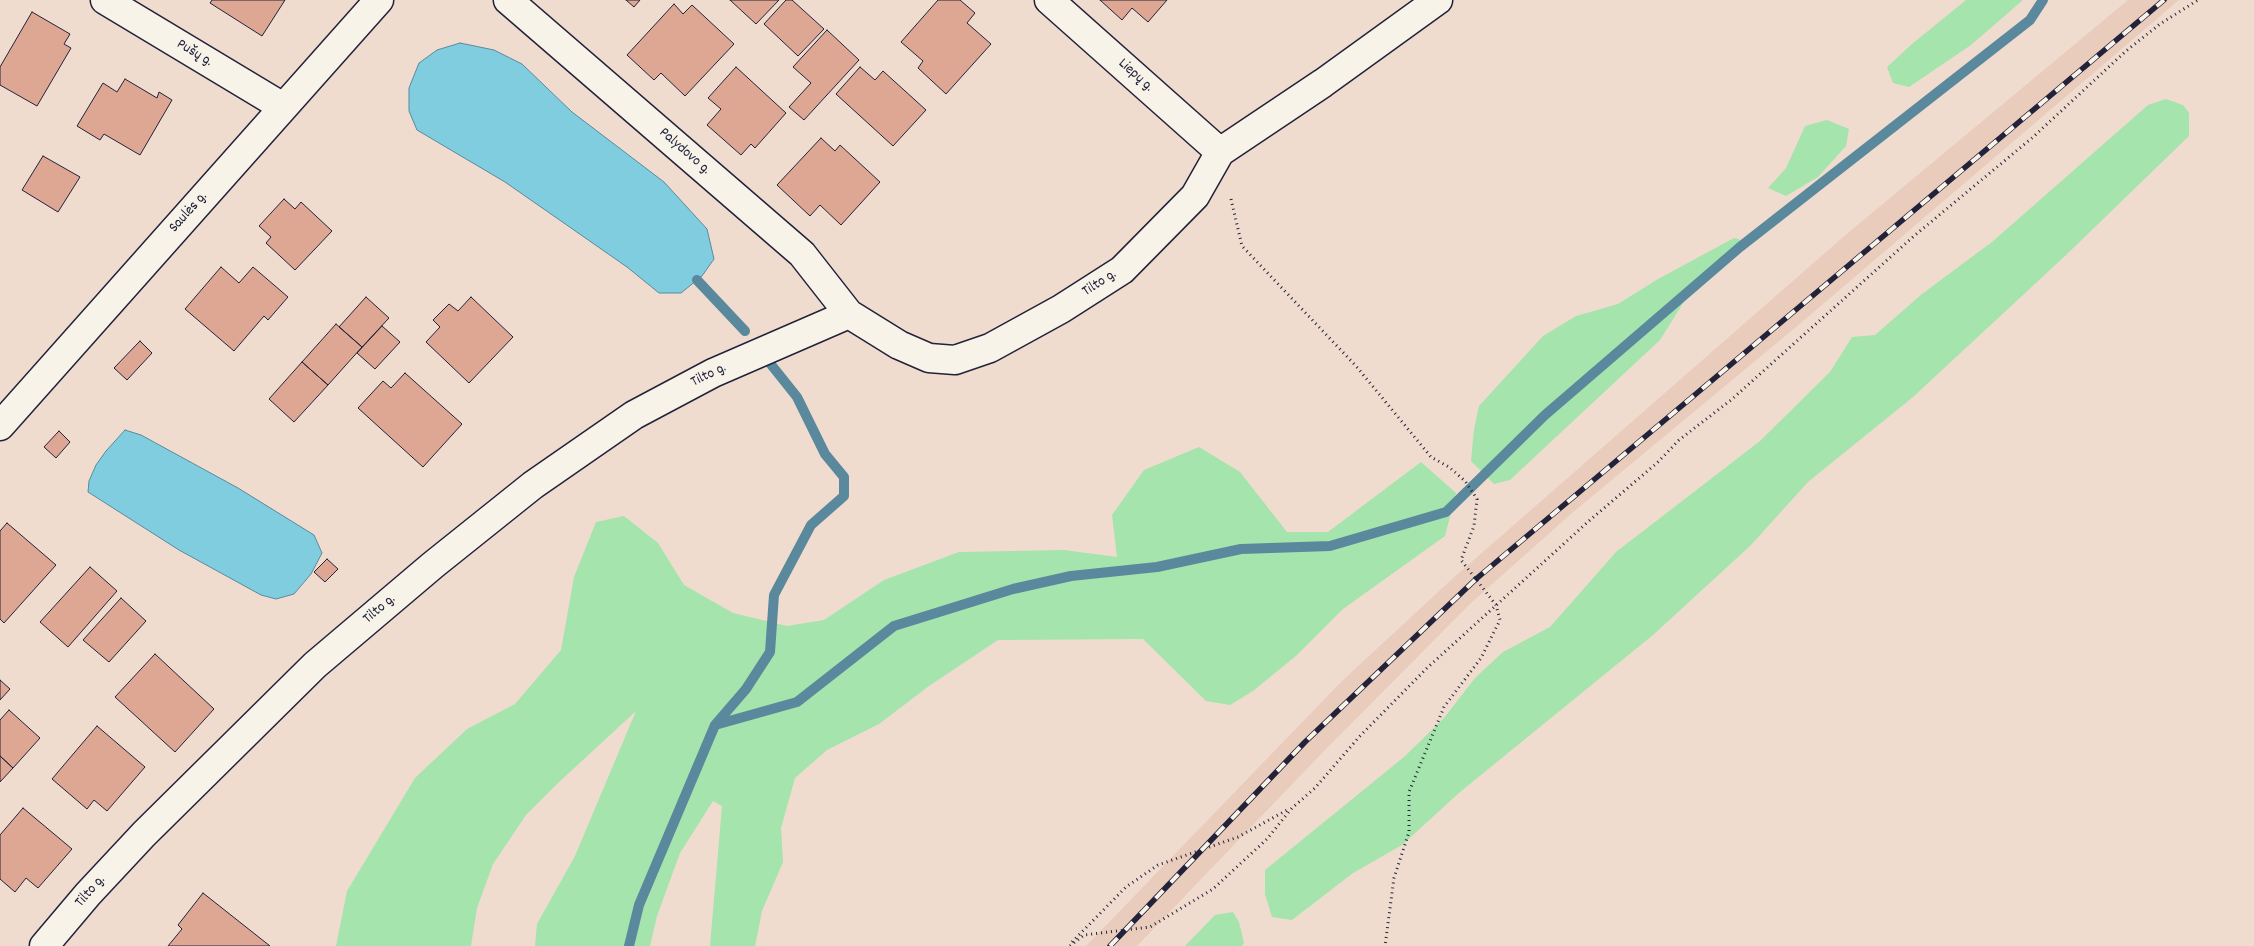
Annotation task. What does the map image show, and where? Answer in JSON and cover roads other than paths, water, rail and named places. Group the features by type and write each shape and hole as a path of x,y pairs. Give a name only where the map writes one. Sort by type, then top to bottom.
{"street":[{"name":"Pušų g.","path":"105,0 284,107"},
{"name":"Saulės g.","path":"0,426 379,0"},
{"name":"Palydovo g.","path":"508,0 802,254 849,314"},
{"name":"Liepų g.","path":"1049,0 1220,152"},
{"name":"Tilto g.","path":"44,946 88,894 144,834 315,665 532,484 634,415 713,372 849,314 899,345 929,358 955,360 990,348 1061,309 1122,270 1195,196 1220,152 1323,83 1438,0"}],"water":[{"path":"460,43 494,50 522,64 572,112 664,182 707,229 714,259 702,276 681,293 659,293 627,267 505,182 417,130 409,111 409,88 419,63 437,50"},
{"path":"125,430 141,435 238,488 314,535 322,553 311,574 294,594 276,599 261,595 179,550 88,492 89,481 96,465"}],"waterway":[{"path":"715,725 797,702 894,626 1013,589 1071,576 1157,567 1241,549 1330,546 1446,512 1545,415 1740,247 2030,20 2043,0"},
{"path":"697,280 745,331"},
{"path":"629,946 639,905 715,725 746,689 770,652 774,595 811,525 844,496 844,477 825,454 797,397 769,362"}],"railway":[{"path":"1110,946 1305,742 1476,579 2164,0"}]}
